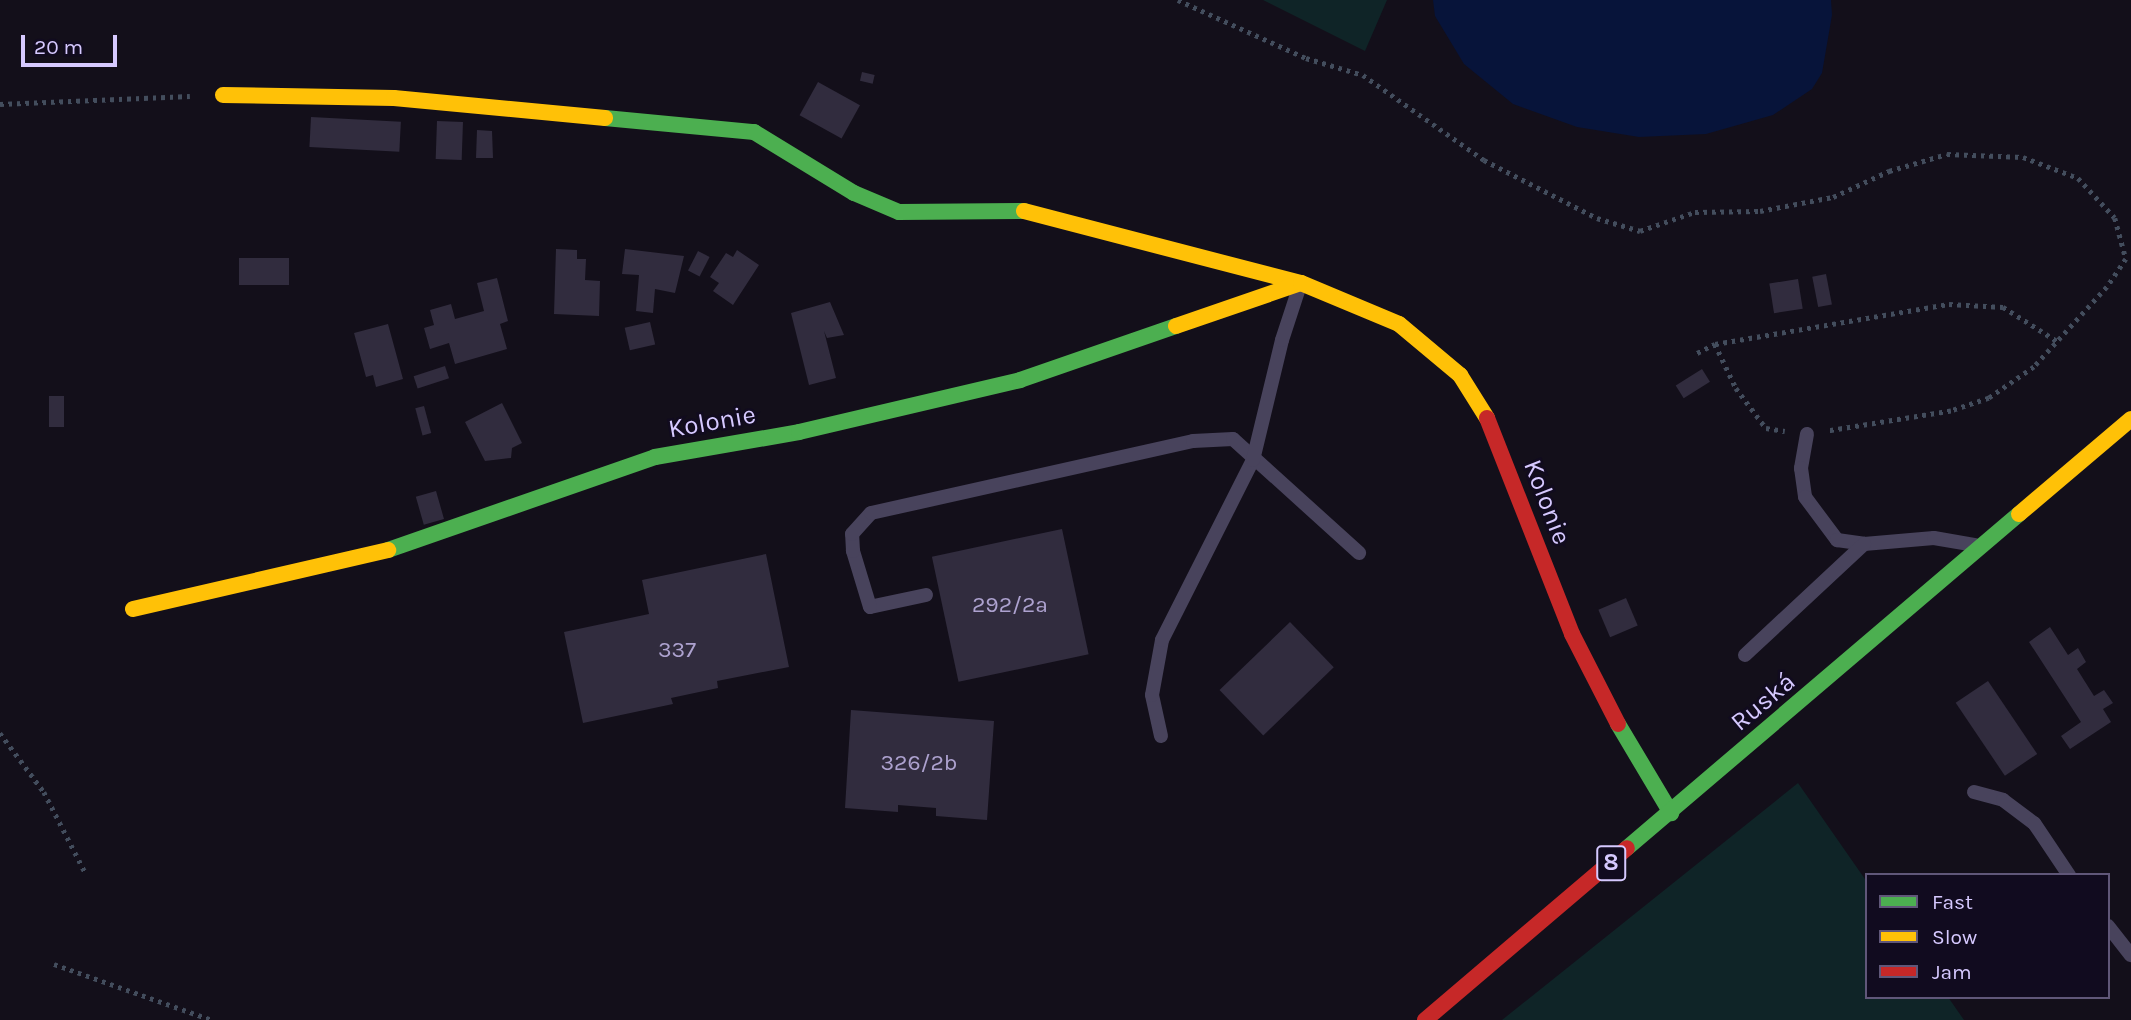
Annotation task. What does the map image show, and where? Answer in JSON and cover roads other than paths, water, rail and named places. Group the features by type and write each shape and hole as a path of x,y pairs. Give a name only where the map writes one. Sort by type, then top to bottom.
{"street":[{"name":"Kolonie","path":"223,96 394,98 754,132 854,193 899,212 946,214 1011,208 1301,283 1399,324 1460,375 1493,427 1572,634 1636,761 1671,813"},
{"name":"Kolonie","path":"133,609 398,548 655,457 799,432 1020,380 1301,283"},
{"name":"Ruská","path":"1425,1020 1984,547 2131,419"}],"lane":[{"path":"1161,736 1152,695 1162,640 1253,460 1282,340 1301,283"},
{"path":"1807,434 1801,468 1805,497 1828,533 1838,540 1864,544 1934,538 1984,547"},
{"path":"926,595 870,607 853,551 852,534 871,513 1193,441 1233,439 1359,554"},
{"path":"1745,655 1864,544"},
{"path":"1974,792 2003,800 2034,822 2068,873"},
{"path":"2110,929 2131,955"}],"water":[{"path":"1433,0 1831,0 1832,15 1822,73 1812,89 1773,115 1706,134 1639,137 1577,127 1513,104 1464,64 1435,16"}]}
